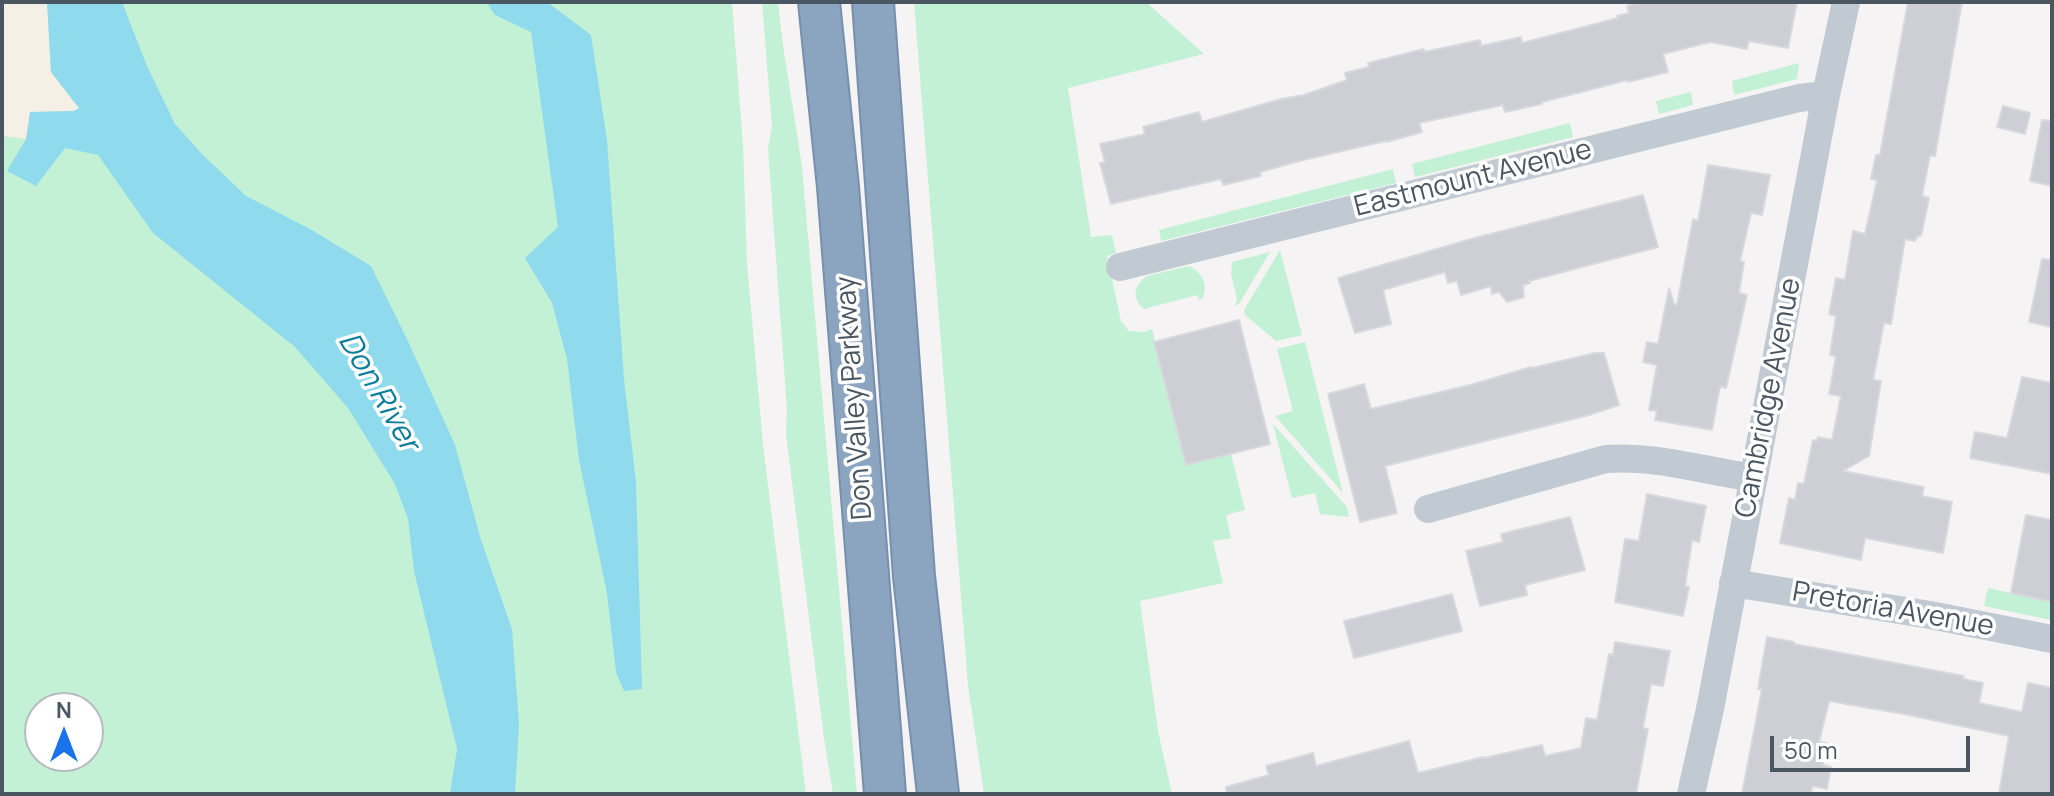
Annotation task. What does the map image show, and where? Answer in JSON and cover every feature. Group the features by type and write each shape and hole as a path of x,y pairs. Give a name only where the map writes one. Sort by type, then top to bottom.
{"highway":[{"name":"Don Valley Parkway","path":"819,2 841,218 885,794"},
{"name":"Don Valley Parkway","path":"873,2 914,576 938,794"}],"street":[{"name":"Cambridge Avenue","path":"1691,794 1846,2"},
{"name":"Eastmount Avenue","path":"1120,267 1799,98 1826,95"},
{"path":"1428,509 1616,458 1659,461 1754,478"},
{"name":"Pretoria Avenue","path":"1733,583 1930,615 2052,639"}],"green space":[{"path":"2,2 732,2 743,145 747,263 763,445 806,794 2,794"},
{"path":"762,2 778,2 802,168 857,794 833,794 786,434 787,410 768,148 772,127"},
{"path":"914,2 1146,2 1204,54 1068,88 1091,237 1112,235 1116,253 1107,256 1121,321 1129,331 1152,329 1186,465 1231,454 1245,510 1226,515 1231,538 1213,541 1223,583 1140,601 1158,731 1172,794 984,794 968,685"},
{"path":"1799,63 1797,79 1734,95 1732,81"},
{"path":"1691,92 1693,105 1659,114 1656,101"},
{"path":"1570,123 1573,137 1415,177 1412,164"},
{"path":"1393,169 1396,183 1161,241 1159,230"},
{"path":"1280,250 1302,335 1276,341 1245,315 1244,310"},
{"path":"1270,252 1235,306 1237,299 1231,274 1232,262"},
{"path":"1189,266 1203,279 1203,298 1199,300 1197,295 1144,309 1140,305 1136,292 1139,283 1147,276"},
{"path":"1305,342 1343,493 1275,416 1293,411 1277,349"},
{"path":"1273,424 1347,507 1349,517 1320,514 1315,493 1292,498"},
{"path":"1988,588 2052,602 2051,620 1984,606"}],"sand":[{"path":"2,2 47,2 51,72 79,108 74,111 31,112 26,139 2,136"}],"water":[{"name":"Don River","path":"47,2 122,2 147,66 175,124 202,154 246,196 310,229 371,266 455,445 481,540 512,629 519,724 515,794 450,794 457,749 414,571 408,519 395,484 348,408 295,347 153,233 98,155 65,148 36,186 7,171 26,139 30,112 74,111 79,108 51,72"},
{"path":"486,2 547,2 591,35 607,140 624,379 636,482 642,689 624,691 616,672 607,593 579,460 567,359 552,303 525,258 558,227 531,32 495,15"}],"building":[{"path":"1642,2 1797,2 1788,48 1749,41 1747,49 1710,42 1663,54 1668,72 1505,112 1503,105 1419,123 1422,132 1303,160 1260,172 1261,176 1223,185 1221,179 1111,204 1100,163 1105,162 1100,144 1145,134 1143,127 1199,112 1202,122 1304,95 1347,80 1345,73 1369,67 1368,63 1424,49 1424,52 1480,40 1481,46 1521,37 1522,43 1618,18 1629,13 1627,6"},
{"path":"1908,2 1962,2 1935,156 1930,155 1922,196 1929,198 1921,236 1917,236 1915,241 1905,239 1891,324 1884,323 1873,380 1881,381 1869,456 1843,471 1924,487 1922,496 1952,502 1943,553 1865,538 1861,560 1780,543 1789,498 1795,500 1798,483 1804,484 1813,440 1817,441 1818,437 1832,440 1841,396 1829,394 1836,356 1830,355 1836,316 1829,314 1836,278 1845,280 1853,231 1865,234 1877,180 1871,179 1876,155 1880,155"},
{"path":"2003,106 2030,113 2025,134 1997,127"},
{"path":"2042,120 2052,121 2052,186 2030,181"},
{"path":"1708,165 1770,175 1762,215 1751,213 1740,261 1744,262 1739,293 1747,295 1726,388 1720,386 1712,430 1655,420 1657,411 1649,410 1657,365 1643,362 1647,342 1658,344 1669,288 1677,305 1693,219 1698,221"},
{"path":"1643,195 1658,247 1529,281 1523,285 1524,297 1507,302 1499,292 1492,294 1491,286 1461,295 1457,281 1448,283 1445,272 1383,290 1391,324 1355,333 1338,278 1471,239"},
{"path":"2042,259 2052,260 2052,327 2029,322"},
{"path":"1239,320 1270,444 1186,465 1154,342"},
{"path":"1604,353 1619,405 1385,466 1397,513 1360,522 1328,394 1364,384 1371,409"},
{"path":"2022,377 2052,383 2052,474 1970,458 1975,432 2007,438"},
{"path":"1647,494 1706,506 1699,542 1692,540 1685,586 1689,587 1683,616 1615,602 1625,539 1639,541"},
{"path":"2026,515 2052,520 2052,602 2011,593"},
{"path":"1570,517 1585,570 1525,585 1527,595 1480,606 1466,551 1503,542 1501,534"},
{"path":"1452,594 1462,631 1354,658 1344,621"},
{"path":"1767,637 1964,676 1963,679 1983,683 1979,703 2022,712 2028,683 2052,688 2052,794 1999,794 2009,736 1829,701 1819,742 1827,743 1823,765 1831,767 1827,789 1812,786 1811,794 1742,794 1762,689 1758,689"},
{"path":"1615,642 1670,651 1663,686 1651,684 1643,728 1648,729 1636,794 1227,794 1226,787 1269,775 1266,766 1313,753 1316,766 1409,741 1418,773 1542,745 1545,756 1581,748 1586,718 1597,720 1609,654 1613,655"}]}
